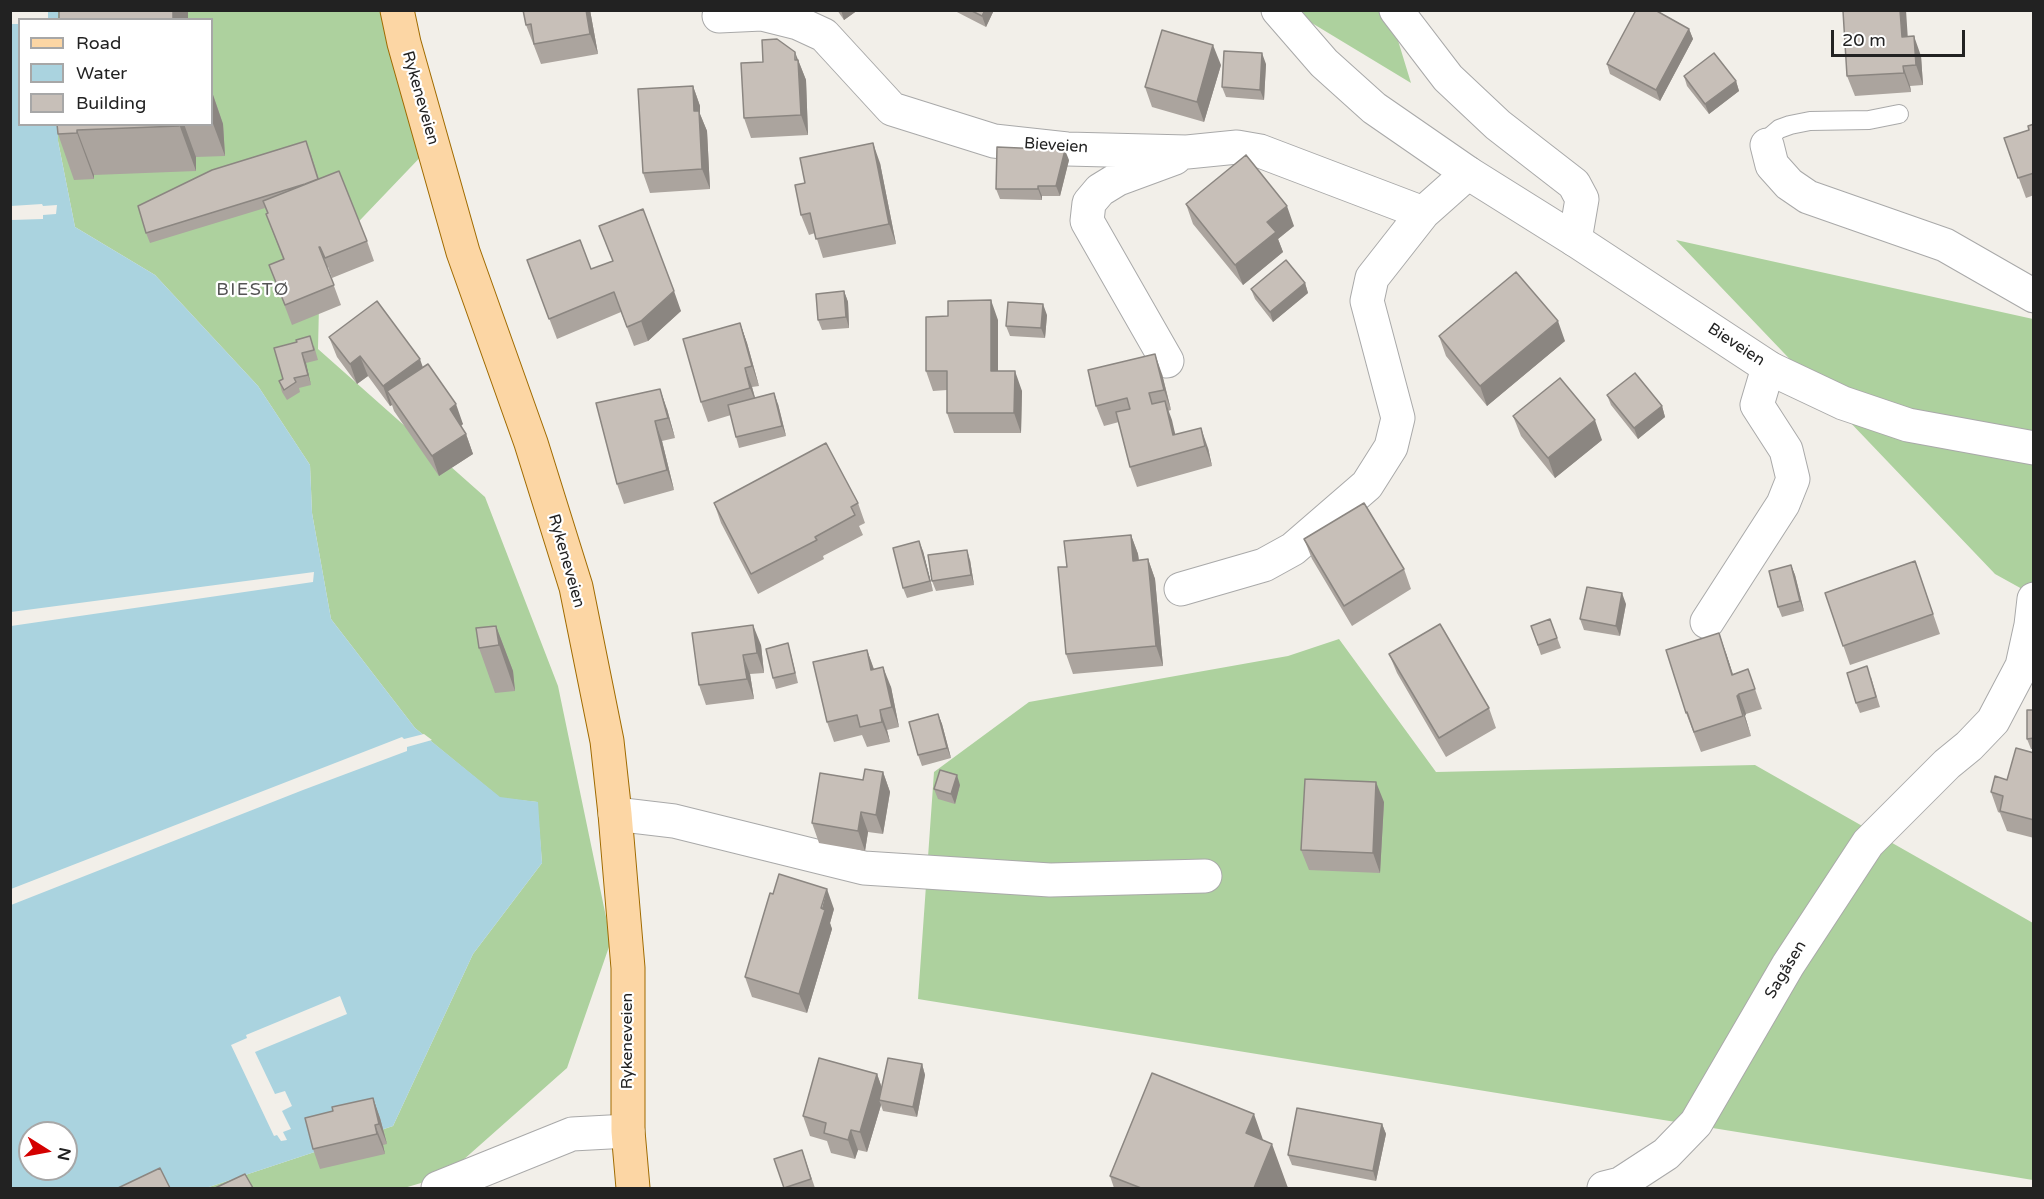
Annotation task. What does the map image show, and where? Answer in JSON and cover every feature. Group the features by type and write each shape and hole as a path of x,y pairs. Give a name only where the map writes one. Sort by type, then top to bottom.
{"main road":[{"name":"Rykeneveien","path":"397,10 407,54 463,252 531,443 576,587 607,741 628,968 628,1131 633,1188"}],"street":[{"name":"Bieveien","path":"1278,10 1324,63 1374,108 1468,172 1771,369 1843,403 1908,425 2034,447"},
{"path":"1396,10 1448,78 1498,124 1574,184 1582,199 1575,240"},
{"name":"Bieveien","path":"719,16 762,14 798,23 824,35 892,109 994,141 1067,149 1187,152 1237,147 1260,151 1423,213"},
{"path":"1767,145 1772,165 1789,184 1808,197 1945,245 2034,296"},
{"path":"1167,361 1087,221 1089,203 1100,190 1118,178 1162,164 1187,152"},
{"path":"1180,589 1264,565 1293,549 1367,485 1391,447 1398,418 1367,301 1372,278 1423,213 1468,172"},
{"path":"1707,622 1783,504 1793,479 1786,450 1757,405 1765,378 1771,369"},
{"path":"2028,667 2034,599"},
{"name":"Sagåsen","path":"1604,1188 1620,1184 1666,1154 1696,1123 1788,965 1868,843 1994,721 2028,667"},
{"path":"615,814 674,821 864,868 1050,879 1205,876"},
{"path":"438,1188 572,1134 628,1131"}],"lane":[{"path":"1767,145 1772,135 1779,129 1790,125 1810,121 1869,120 1899,114"}],"green space":[{"path":"58,11 403,11 430,147 320,262 318,349 485,497 558,686 611,941 567,1068 445,1176 404,1188 206,1188 393,1126 473,954 542,863 537,802 500,798 415,728 331,619 312,513 310,465 258,386 155,275 75,227 58,141 58,126 213,126 213,18 58,18"},
{"path":"1292,11 1389,11 1411,83"},
{"path":"1676,240 2033,319 2033,595 1995,574"},
{"path":"1339,639 1436,772 1755,765 2033,923 2033,1180 918,999 934,772 1029,702 1288,656"}],"water":[{"path":"10,11 58,11 58,18 18,18 18,126 58,126 58,141 75,227 155,275 258,386 310,465 312,513 331,619 415,728 500,797 538,802 542,863 473,954 393,1126 206,1188 11,1188"}],"pier":[{"path":"11,11 48,11 48,18 18,18 18,24 11,24"},
{"path":"42,204 43,206 57,205 56,214 43,215 43,219 11,220 11,206"},
{"path":"314,572 313,582 11,626 11,612"},
{"path":"424,734 432,740 407,747 407,751 11,905 11,889 402,737 404,739"},
{"path":"340,996 347,1014 255,1052 275,1094 285,1091 292,1106 282,1111 291,1129 283,1132 287,1140 281,1141 277,1135 274,1136 231,1045 247,1038 246,1035"}],"building":[{"path":"59,10 173,10 173,18 59,18"},
{"path":"523,10 586,10 590,34 534,44 531,24 526,25"},
{"path":"970,10 985,10 982,16"},
{"path":"1636,10 1655,10 1689,29 1656,90 1607,64"},
{"path":"1900,10 1902,37 1914,36 1916,65 1903,66 1904,73 1847,76 1843,11"},
{"path":"1162,30 1213,45 1197,102 1145,87"},
{"path":"777,39 795,52 795,60 798,60 801,115 744,118 741,63 763,62 762,40"},
{"path":"1224,51 1262,53 1260,90 1222,87"},
{"path":"1714,53 1736,81 1705,104 1684,76"},
{"path":"693,86 694,111 699,111 702,169 643,173 638,89"},
{"path":"2034,124 2034,173 2018,178 2004,138 2029,130 2028,126"},
{"path":"57,126 179,126 77,130 77,133 58,134"},
{"path":"306,141 318,179 146,233 138,206 212,170"},
{"path":"873,143 889,224 816,239 810,213 801,215 795,185 805,183 800,158"},
{"path":"997,147 1065,150 1056,186 1038,186 1038,189 996,189"},
{"path":"1246,155 1287,206 1267,222 1276,232 1235,265 1186,204"},
{"path":"339,171 367,241 325,258 319,247 334,285 285,305 269,265 284,259 263,201"},
{"path":"643,209 674,291 641,321 627,327 614,292 549,319 527,260 580,240 591,269 613,261 599,226"},
{"path":"1286,260 1305,283 1270,312 1251,289"},
{"path":"1516,272 1558,321 1480,386 1439,336"},
{"path":"844,291 846,317 818,320 816,294"},
{"path":"991,300 991,371 1015,371 1014,413 947,413 947,371 926,371 926,317 948,316 948,301"},
{"path":"377,301 420,359 383,386 360,356 350,364 329,337"},
{"path":"1008,302 1043,304 1041,328 1006,326"},
{"path":"740,323 752,366 745,368 750,388 701,402 683,339"},
{"path":"310,336 314,350 302,353 308,375 294,378 296,382 284,390 279,381 283,379 274,348"},
{"path":"1155,354 1164,390 1149,393 1152,404 1165,401 1173,435 1201,428 1205,446 1130,467 1116,412 1130,409 1127,398 1096,406 1088,370"},
{"path":"428,364 456,404 450,409 466,434 432,456 387,391"},
{"path":"1635,373 1662,406 1634,428 1607,395"},
{"path":"1560,378 1595,420 1548,458 1513,416"},
{"path":"660,389 668,418 655,421 667,470 617,484 596,403"},
{"path":"774,393 782,426 736,437 728,405"},
{"path":"826,443 858,503 851,507 855,515 815,537 817,540 751,574 714,503"},
{"path":"1364,503 1404,569 1344,606 1304,539"},
{"path":"1131,535 1133,561 1148,559 1156,646 1066,654 1058,567 1067,567 1064,541"},
{"path":"919,541 930,581 903,588 893,548"},
{"path":"967,550 971,575 932,581 928,555"},
{"path":"1915,561 1933,614 1843,646 1825,593"},
{"path":"1791,565 1800,601 1778,607 1769,571"},
{"path":"1587,587 1622,593 1616,626 1580,619"},
{"path":"1550,619 1557,638 1538,645 1531,626"},
{"path":"1440,624 1489,708 1439,738 1389,654"},
{"path":"753,625 757,653 743,655 747,679 699,685 692,633"},
{"path":"496,626 499,645 479,648 476,628"},
{"path":"1719,633 1732,675 1748,669 1755,689 1737,696 1743,716 1694,732 1666,650"},
{"path":"788,643 795,673 773,678 766,649"},
{"path":"867,650 871,670 883,667 892,707 880,710 882,722 860,727 857,715 827,722 813,662"},
{"path":"1867,666 1876,697 1856,703 1847,673"},
{"path":"2027,710 2034,710 2034,738 2027,739"},
{"path":"938,714 947,748 918,755 909,722"},
{"path":"2016,748 2034,753 2034,820 2000,811 2003,796 1991,792 1995,776 2007,780"},
{"path":"865,769 883,772 876,815 861,812 858,831 812,823 820,773 863,780"},
{"path":"940,770 957,775 951,794 934,789"},
{"path":"1305,779 1376,782 1373,853 1301,850"},
{"path":"779,874 827,889 821,908 825,910 799,994 745,977 770,893 773,894"},
{"path":"819,1058 877,1074 860,1132 851,1130 848,1140 824,1133 826,1123 803,1116"},
{"path":"888,1058 922,1064 913,1107 879,1100"},
{"path":"1152,1073 1254,1114 1246,1133 1272,1144 1254,1188 1141,1188 1110,1176"},
{"path":"373,1098 379,1124 375,1125 377,1134 313,1149 305,1118 333,1111 332,1107"},
{"path":"1297,1108 1382,1124 1373,1171 1288,1155"},
{"path":"802,1150 811,1179 784,1188 774,1159"},
{"path":"160,1168 170,1188 118,1188"},
{"path":"245,1174 253,1188 215,1188"}],"district":[{"name":"BIESTØ","path":"253,290"}]}
